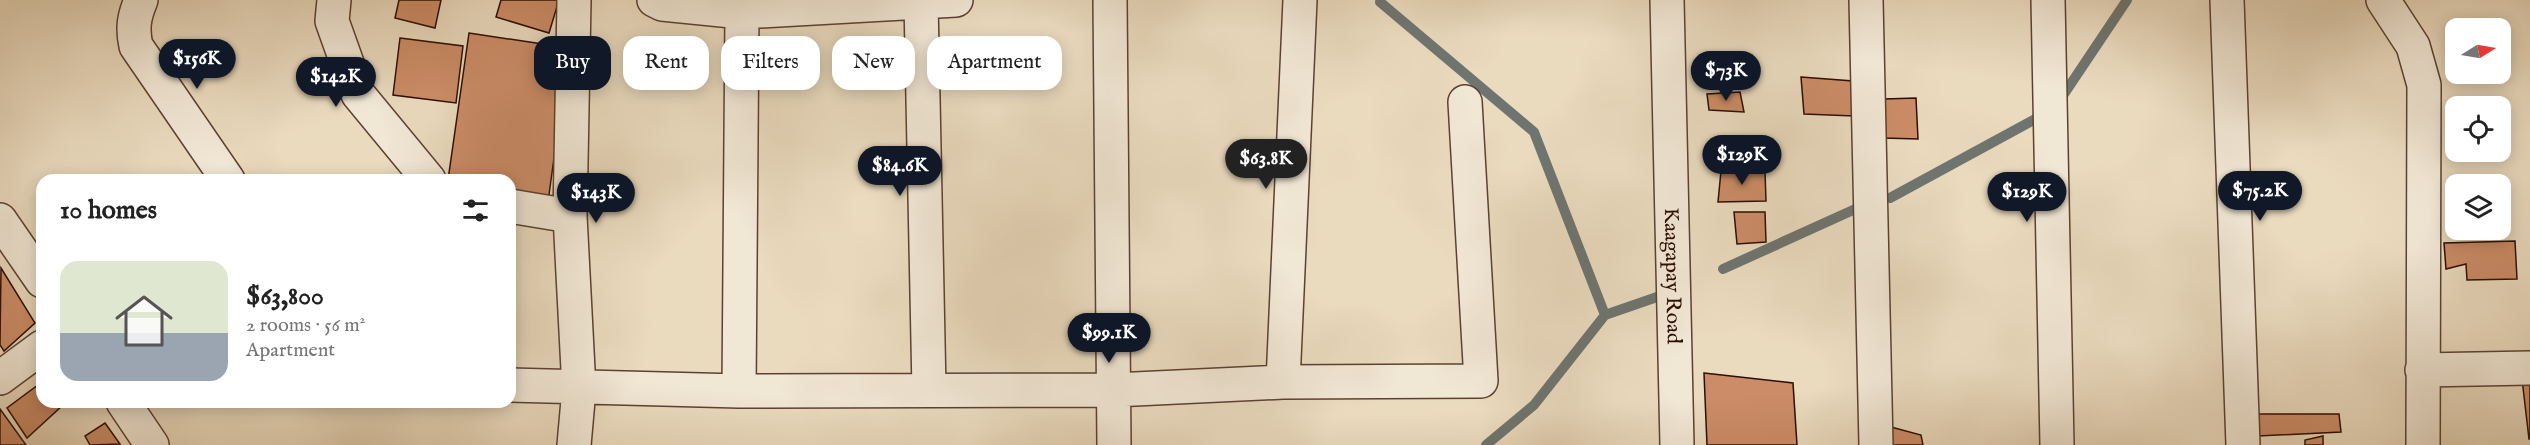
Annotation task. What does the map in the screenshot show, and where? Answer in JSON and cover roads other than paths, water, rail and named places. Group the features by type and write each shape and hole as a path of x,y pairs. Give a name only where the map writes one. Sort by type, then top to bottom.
{"street":[{"path":"141,0 135,15 133,31 136,46 224,174"},
{"path":"334,0 332,21 358,94 424,174"},
{"path":"574,0 570,216 579,389 574,445"},
{"path":"654,0 662,4 742,12 956,0"},
{"path":"1110,0 1114,445"},
{"path":"1283,382 1300,0"},
{"name":"Kaagapay Road","path":"1666,0 1677,445"},
{"path":"1866,0 1876,445"},
{"path":"2048,0 2057,445"},
{"path":"2226,0 2243,445"},
{"path":"2383,0 2413,46 2424,85 2423,445"},
{"path":"921,2 929,390"},
{"path":"739,391 742,12"},
{"path":"516,385 579,389 739,391 1114,390 1283,382 1481,381 1466,102"},
{"path":"516,207 570,216"},
{"path":"0,220 36,273"},
{"path":"0,378 36,351"},
{"path":"2422,370 2530,368"},
{"path":"127,408 152,445"}],"waterway":[{"path":"2060,100 2127,0"},
{"path":"1380,2 1534,132 1605,315"},
{"path":"1890,198 2039,117"},
{"path":"1723,269 1862,206"},
{"path":"1486,445 1534,405 1605,315 1657,297"}]}
